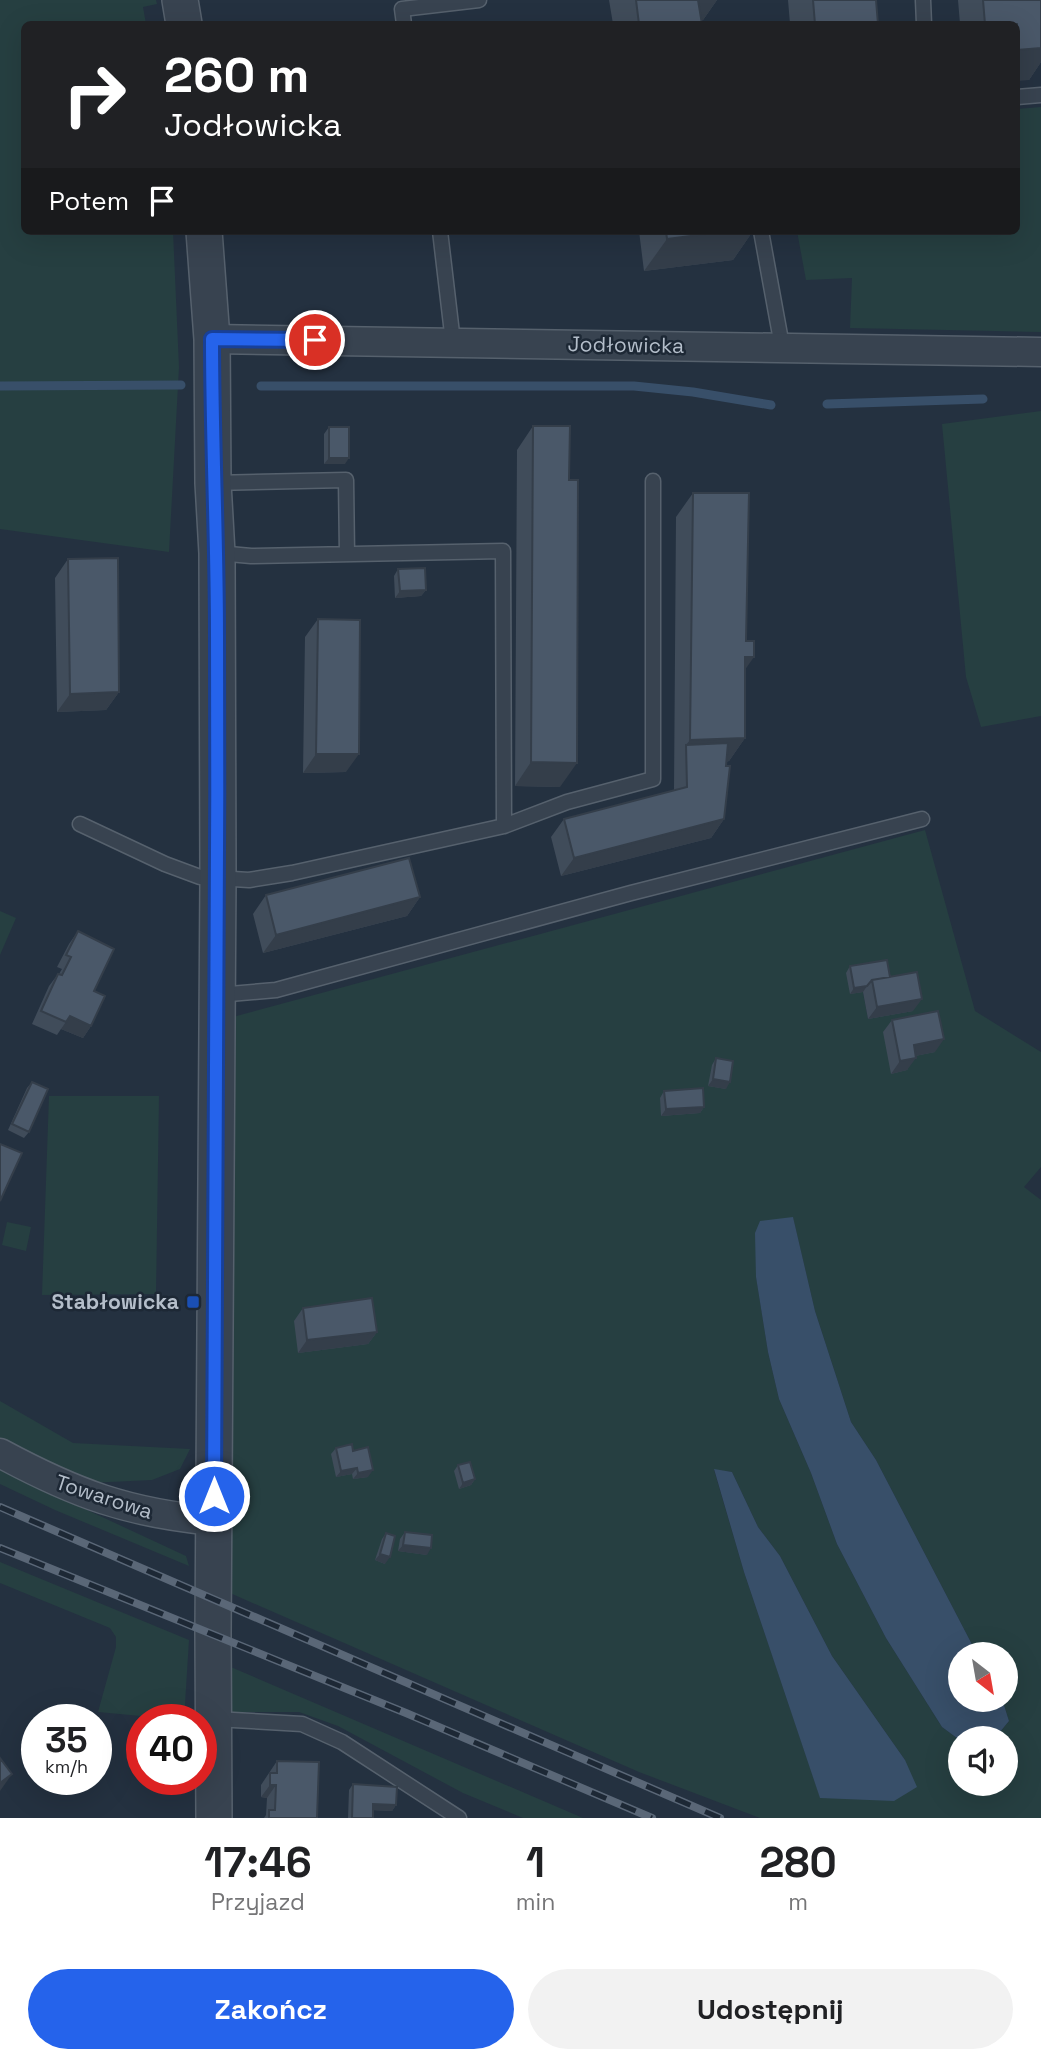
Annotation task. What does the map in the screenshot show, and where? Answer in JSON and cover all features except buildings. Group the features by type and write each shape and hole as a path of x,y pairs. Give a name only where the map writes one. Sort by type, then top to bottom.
{"street":[{"path":"180,0 184,21"},
{"path":"204,235 212,339 213,483 217,553 214,1704"},
{"name":"Jodłowicka","path":"212,339 1041,352"},
{"name":"Towarowa","path":"0,1453 50,1480 89,1496 159,1515 214,1521"},
{"path":"214,1795 214,1818"}],"lane":[{"path":"404,21 402,9 479,0"},
{"path":"923,0 924,21"},
{"path":"1020,97 1041,95"},
{"path":"440,235 453,342"},
{"path":"762,235 782,346"},
{"path":"213,483 346,480 347,554"},
{"path":"80,824 165,864 200,877 249,880 504,826 567,802 653,779 653,481"},
{"path":"217,553 251,556 503,551 504,826"},
{"path":"217,995 276,990 645,890 922,819"},
{"path":"217,1719 302,1724 342,1742 459,1818"}],"green space":[{"path":"0,0 156,0 157,4 143,7 145,21 21,21 21,235 173,235 179,367 169,552 0,529"},
{"path":"1041,107 1041,332 850,328 852,278 806,280 798,235 1020,235 1020,109"},
{"path":"1041,411 1041,716 981,727 966,677 942,424"},
{"path":"925,830 975,1011 1041,1052 1041,1167 1024,1187 1041,1200 1041,1818 760,1818 639,1772 230,1593 229,1018","holes":["908,985 868,1019 863,992 850,994","793,1218 815,1311 851,1422 876,1460 971,1642 1018,1642 1018,1712 1006,1712 1009,1721 1005,1726 1018,1726 1018,1796 948,1796 948,1731 942,1727 886,1638 837,1544 811,1473 779,1399 768,1352 756,1276","714,1470 732,1472 758,1527 780,1556 832,1656 905,1760 820,1797 744,1572"]},
{"path":"0,911 16,918 0,955"},
{"path":"49,1096 159,1096 156,1294 42,1295"},
{"path":"7,1222 31,1227 26,1251 2,1245"},
{"path":"0,1401 73,1443 190,1449 180,1469 152,1480 88,1483 0,1441"},
{"path":"0,1464 72,1503 186,1556 189,1566 0,1484"},
{"path":"0,1562 189,1640 185,1704 126,1704 126,1715 112,1713 112,1704 100,1704 116,1647 116,1637 110,1628 0,1583"},
{"path":"226,1665 583,1818 523,1818 463,1793 338,1726 299,1712 228,1712"}],"water":[{"path":"793,1217 815,1311 851,1422 876,1460 971,1642 948,1642 948,1712 1006,1712 1009,1721 1005,1726 948,1726 948,1731 942,1727 886,1638 837,1544 811,1473 779,1399 768,1352 756,1277 755,1233 760,1221"},
{"path":"714,1469 732,1472 758,1527 780,1556 832,1656 905,1760 917,1787 894,1801 820,1798 744,1572"}],"waterway":[{"path":"0,386 181,385"},
{"path":"261,386 634,386 693,392 771,405"},
{"path":"827,404 983,399"}],"railway":[{"path":"0,1507 720,1818"},
{"path":"0,1548 406,1713 652,1818"}],"place":[{"name":"Stabłowicka","path":"193,1302"}],"route":[{"path":"214,1496 218,850 217,553 213,483 212,339 315,340"}]}
